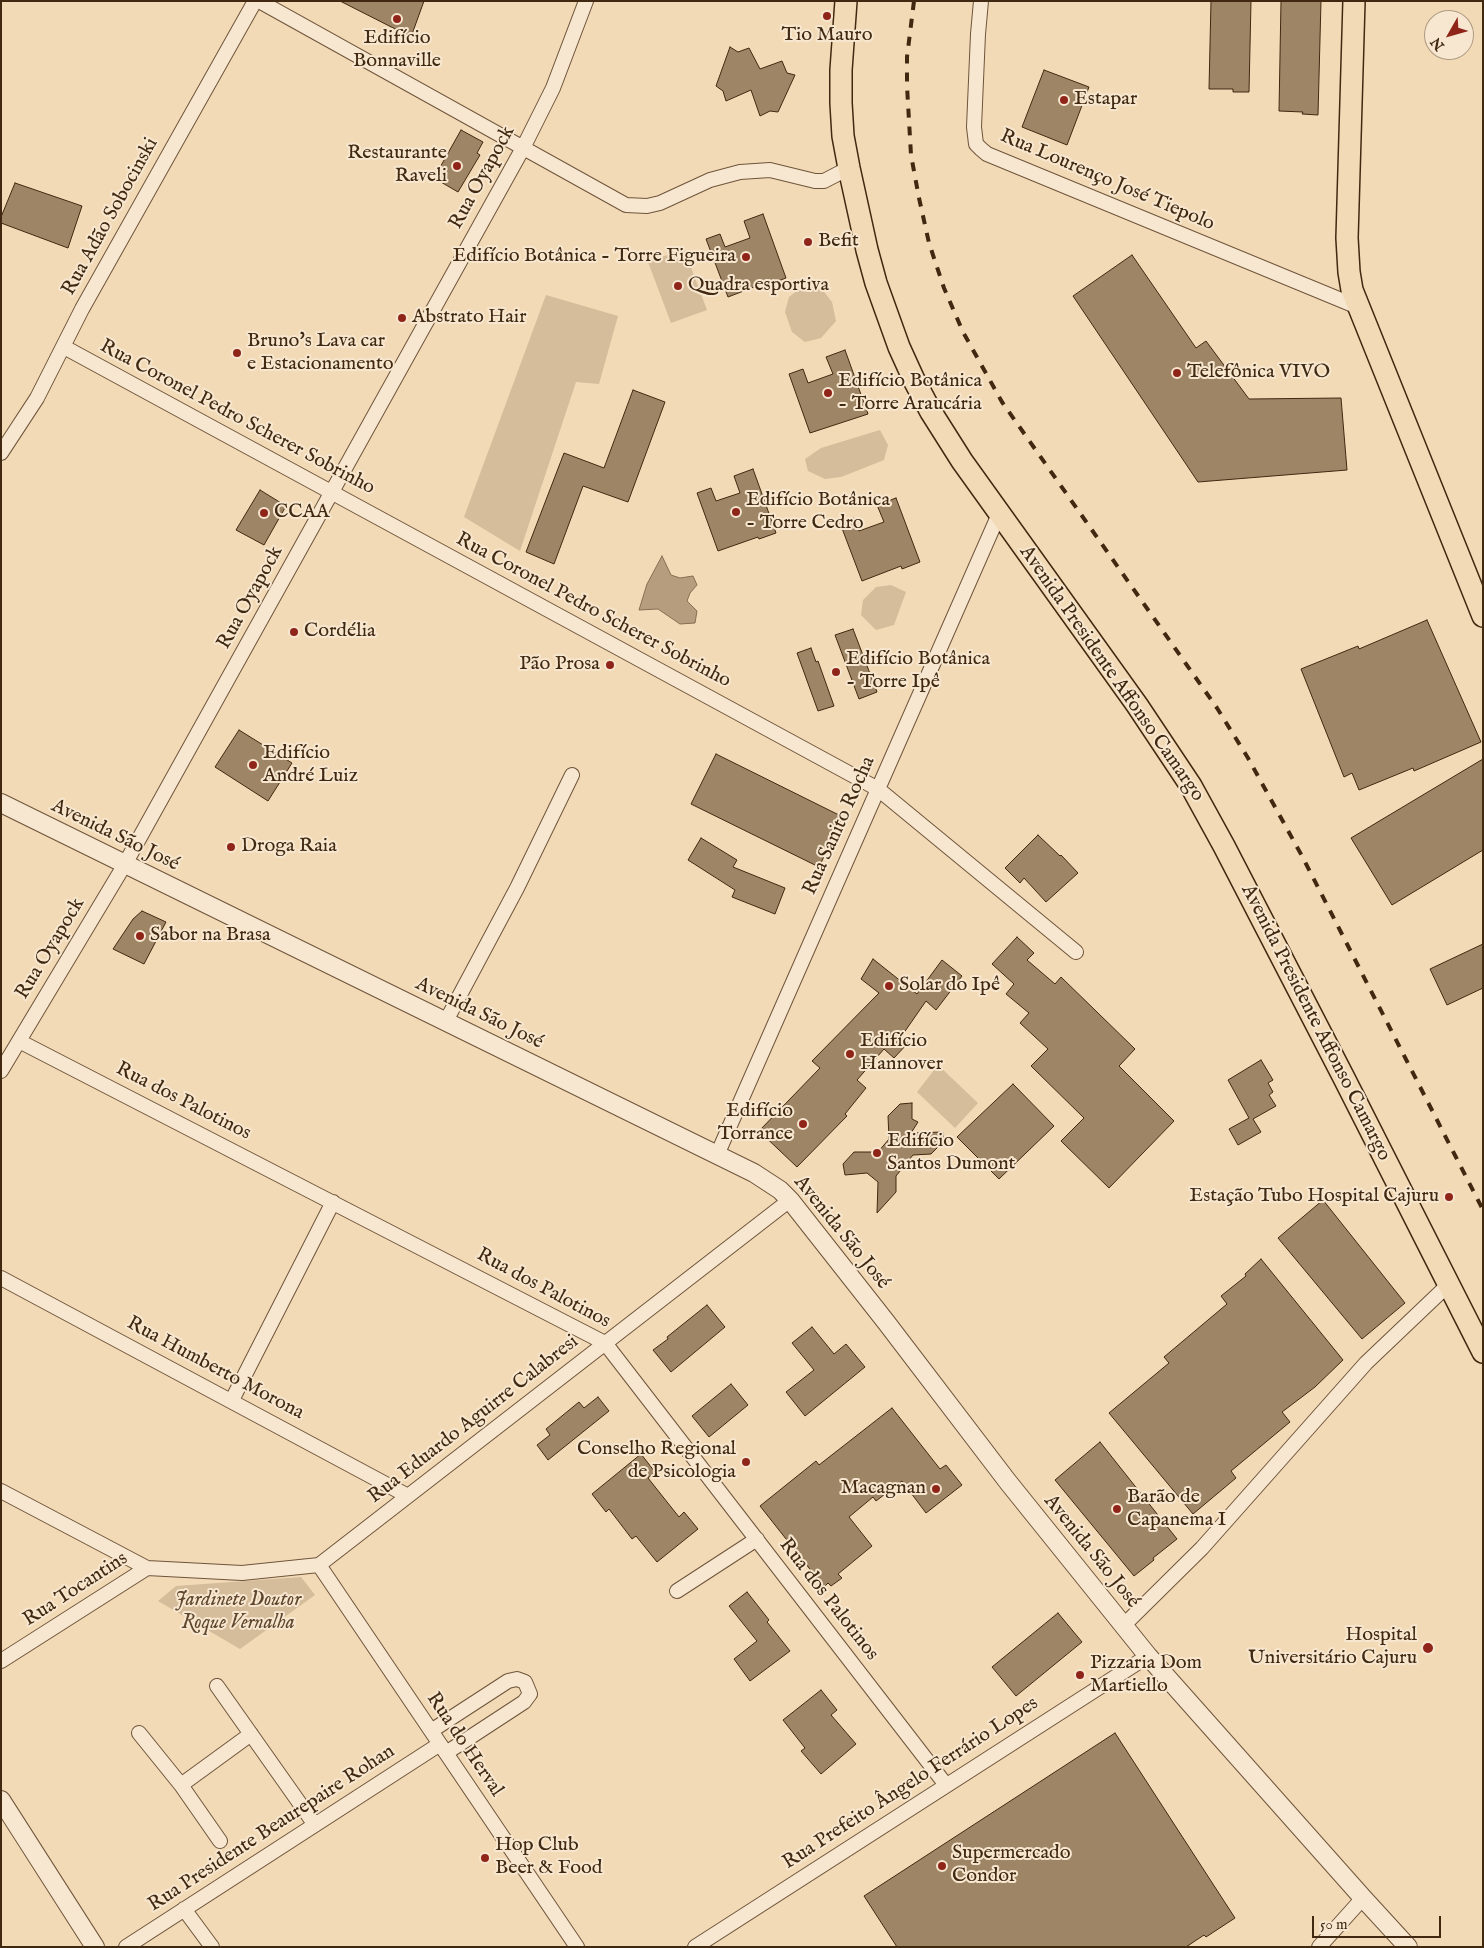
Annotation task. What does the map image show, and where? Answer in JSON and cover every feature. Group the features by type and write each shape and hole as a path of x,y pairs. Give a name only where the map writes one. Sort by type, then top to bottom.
{"main road":[{"name":"Avenida Presidente Affonso Camargo","path":"846,1 841,70 843,136 876,283 899,347 931,412 962,461 1137,704 1191,786 1344,1078 1483,1352"},
{"path":"1354,1 1347,238 1349,272 1358,307 1483,616"}],"street":[{"name":"Rua Adão Sobocinski","path":"1,453 37,398 82,309 255,1"},
{"path":"259,1 618,202 635,207 660,203 710,180 740,172 770,170 824,181 849,168"},
{"name":"Rua Oyapock","path":"1,1071 125,864 523,148 553,88 586,1"},
{"name":"Rua Lourenço José Tiepolo","path":"981,1 974,127 976,144 987,154 1358,307"},
{"name":"Rua Coronel Pedro Scherer Sobrinho","path":"64,347 878,789 1076,952"},
{"name":"Rua Sanito Rocha","path":"717,1155 999,514"},
{"path":"446,1022 514,895 572,775"},
{"name":"Avenida São José","path":"1,803 769,1182 790,1200 1008,1482 1148,1656 1408,1947"},
{"name":"Rua dos Palotinos","path":"20,1041 606,1343 946,1785"},
{"name":"Rua Eduardo Aguirre Calabresi","path":"318,1565 790,1200"},
{"path":"232,1400 334,1202"},
{"name":"Rua Humberto Morona","path":"1,1278 232,1400 408,1496"},
{"path":"1123,1626 1202,1548 1366,1363 1448,1285"},
{"path":"1,1491 146,1568 242,1573 318,1565"},
{"path":"677,1591 756,1539"},
{"name":"Rua do Herval","path":"318,1565 577,1947"},
{"name":"Rua Tocantins","path":"1,1661 146,1568"},
{"name":"Rua Prefeito Ângelo Ferrário Lopes","path":"695,1947 1148,1656"},
{"name":"Rua Presidente Beaurepaire Rohan","path":"126,1947 315,1825 524,1702 530,1694 525,1682 516,1679 508,1681 431,1731"},
{"path":"218,1686 315,1825"},
{"path":"139,1733 181,1785 220,1841"},
{"path":"181,1785 251,1734"},
{"path":"1,1800 96,1947"},
{"path":"1320,1947 1363,1898"},
{"path":"184,1909 212,1947"}],"green space":[{"name":"Quadra esportiva","path":"684,249 707,310 671,323 648,262"},
{"path":"802,287 820,287 832,302 836,321 821,338 805,342 792,332 785,312 789,297"},
{"path":"546,295 618,316 599,384 576,382 520,551 464,517"},
{"path":"880,430 888,445 884,460 841,477 825,479 808,471 805,459 821,448"},
{"path":"891,585 906,592 894,625 876,630 861,615 863,600 876,587"},
{"path":"938,1065 978,1103 955,1128 917,1092"},
{"name":"Jardinete Doutor Roque Vernalha","path":"301,1577 315,1595 240,1649 158,1601 176,1586"}],"shaded area":[{"path":"662,556 671,575 680,578 693,576 697,585 690,593 687,601 697,611 695,623 680,624 658,609 639,610 647,584"}],"building":[{"name":"Edifício Bonnaville","path":"340,1 424,1 411,37"},
{"path":"1211,1 1251,1 1249,92 1233,92 1233,89 1209,89"},
{"path":"1281,1 1321,1 1318,115 1279,111"},
{"path":"730,47 738,52 749,48 760,69 782,61 787,73 795,75 778,112 770,111 760,116 751,90 726,101 723,91 716,86"},
{"path":"1044,70 1089,87 1067,145 1022,127"},
{"name":"Restaurante Raveli","path":"461,130 483,142 477,153 480,155 458,192 434,178"},
{"path":"15,183 82,206 68,248 1,223 1,217"},
{"name":"Edifício Botânica - Torre Figueira","path":"763,214 786,278 768,285 767,282 728,297 706,239 720,234 725,247 750,238 744,221"},
{"name":"Telefônica VIVO","path":"1132,255 1196,348 1206,341 1249,399 1341,398 1347,470 1198,482 1073,296"},
{"name":"Edifício Botânica - Torre Araucária","path":"845,350 868,414 810,433 789,374 803,369 808,383 833,374 826,357"},
{"path":"633,390 665,402 628,502 583,486 554,564 526,552 564,453 604,468"},
{"name":"Edifício Botânica - Torre Cedro","path":"753,469 776,533 759,539 758,537 718,551 697,493 711,488 716,501 740,493 734,476"},
{"name":"CCAA","path":"260,490 286,506 264,545 236,530"},
{"path":"896,498 920,562 902,569 901,566 862,581 840,523 854,518 859,531 884,522 877,505"},
{"path":"1427,620 1481,742 1414,771 1413,768 1359,790 1352,773 1344,777 1301,669 1358,646 1359,649"},
{"path":"853,629 877,692 859,699 835,635"},
{"path":"811,648 816,662 818,661 834,706 818,711 797,653"},
{"name":"Edifício André Luiz","path":"239,730 292,763 268,801 215,767"},
{"path":"716,754 843,817 819,867 691,804"},
{"path":"1483,759 1483,850 1392,905 1351,838"},
{"path":"1038,835 1078,873 1046,902 1024,878 1020,883 1005,868"},
{"path":"701,838 737,860 733,867 785,888 775,914 732,897 735,890 688,860"},
{"name":"Sabor na Brasa","path":"142,911 166,922 144,964 113,949 133,919"},
{"path":"1017,937 1034,953 1027,960 1055,984 1061,977 1135,1049 1119,1066 1174,1121 1109,1188 1061,1141 1084,1118 1031,1066 1048,1049 1020,1023 1029,1013 1006,994 1014,984 992,964"},
{"path":"1483,944 1483,988 1447,1005 1430,969"},
{"path":"873,959 917,994 942,960 962,976 936,1010 926,1001 901,1037 908,1043 894,1058 884,1049 857,1080 866,1088 845,1114 847,1116 797,1167 759,1131 820,1068 812,1061 879,993 861,979"},
{"path":"1261,1060 1273,1080 1268,1083 1273,1092 1269,1095 1276,1106 1253,1119 1261,1132 1238,1145 1229,1129 1249,1118 1228,1080"},
{"path":"1013,1084 1054,1126 999,1179 957,1137"},
{"name":"Edifício Santos Dumont","path":"912,1103 912,1119 918,1122 911,1133 943,1132 943,1142 931,1154 913,1155 896,1176 896,1192 877,1213 878,1182 867,1173 845,1175 843,1164 854,1152 878,1152 889,1139 888,1116 900,1104"},
{"path":"1323,1200 1405,1303 1362,1339 1278,1238"},
{"path":"1261,1259 1343,1360 1315,1387 1282,1412 1290,1422 1231,1471 1236,1478 1193,1514 1109,1413 1169,1363 1164,1357 1227,1304 1221,1296 1246,1276 1245,1274"},
{"path":"707,1305 725,1327 671,1372 653,1350"},
{"path":"812,1327 834,1354 846,1344 865,1367 805,1416 786,1392 814,1370 792,1343"},
{"path":"731,1384 748,1405 709,1437 692,1416"},
{"path":"598,1397 609,1411 548,1460 537,1445 550,1435 546,1429 579,1402 584,1408"},
{"path":"892,1408 940,1469 946,1465 962,1485 926,1513 902,1481 876,1501 873,1497 849,1517 872,1546 838,1574 842,1578 831,1586 828,1583 824,1587 760,1506 816,1461 819,1465"},
{"name":"Barão de Capanema I","path":"1100,1442 1177,1539 1134,1576 1055,1480"},
{"path":"641,1454 655,1472 648,1478 679,1517 684,1512 698,1529 657,1562 636,1536 632,1539 609,1509 606,1512 592,1494"},
{"path":"747,1592 769,1620 767,1622 790,1651 750,1681 734,1659 757,1641 729,1606"},
{"path":"1058,1613 1082,1642 1016,1696 992,1667"},
{"path":"821,1690 837,1710 831,1715 856,1744 821,1774 801,1751 805,1748 783,1720"},
{"path":"1115,1733 1235,1918 1206,1937 1204,1935 1186,1947 897,1947 864,1896"}],"railway":[{"path":"914,1 907,57 911,155 929,243 944,288 963,332 1002,402 1217,708 1248,758 1302,856 1483,1210"}],"place":[{"name":"Tio Mauro","path":"827,16"},
{"name":"Edifício Bonnaville","path":"397,19"},
{"name":"Estapar","path":"1064,100"},
{"name":"Restaurante Raveli","path":"457,166"},
{"name":"Befit","path":"808,242"},
{"name":"Edifício Botânica - Torre Figueira","path":"746,257"},
{"name":"Quadra esportiva","path":"678,286"},
{"name":"Abstrato Hair","path":"402,318"},
{"name":"Bruno's Lava car e Estacionamento","path":"237,353"},
{"name":"Telefônica VIVO","path":"1177,373"},
{"name":"Edifício Botânica - Torre Araucária","path":"828,393"},
{"name":"Edifício Botânica - Torre Cedro","path":"736,512"},
{"name":"CCAA","path":"264,513"},
{"name":"Cordélia","path":"294,632"},
{"name":"Pão Prosa","path":"610,665"},
{"name":"Edifício Botânica - Torre Ipê","path":"836,672"},
{"name":"Edifício André Luiz","path":"253,765"},
{"name":"Droga Raia","path":"231,847"},
{"name":"Sabor na Brasa","path":"140,936"},
{"name":"Solar do Ipê","path":"889,986"},
{"name":"Edifício Hannover","path":"850,1054"},
{"name":"Edifício Torrance","path":"803,1124"},
{"name":"Edifício Santos Dumont","path":"877,1153"},
{"name":"Estação Tubo Hospital Cajuru","path":"1449,1197"},
{"name":"Conselho Regional de Psicologia","path":"746,1462"},
{"name":"Macagnan","path":"936,1489"},
{"name":"Barão de Capanema I","path":"1117,1509"},
{"name":"Hospital Universitário Cajuru","path":"1428,1648"},
{"name":"Pizzaria Dom Martiello","path":"1080,1675"},
{"name":"Hop Club Beer & Food","path":"485,1858"},
{"name":"Supermercado Condor","path":"942,1866"}]}
